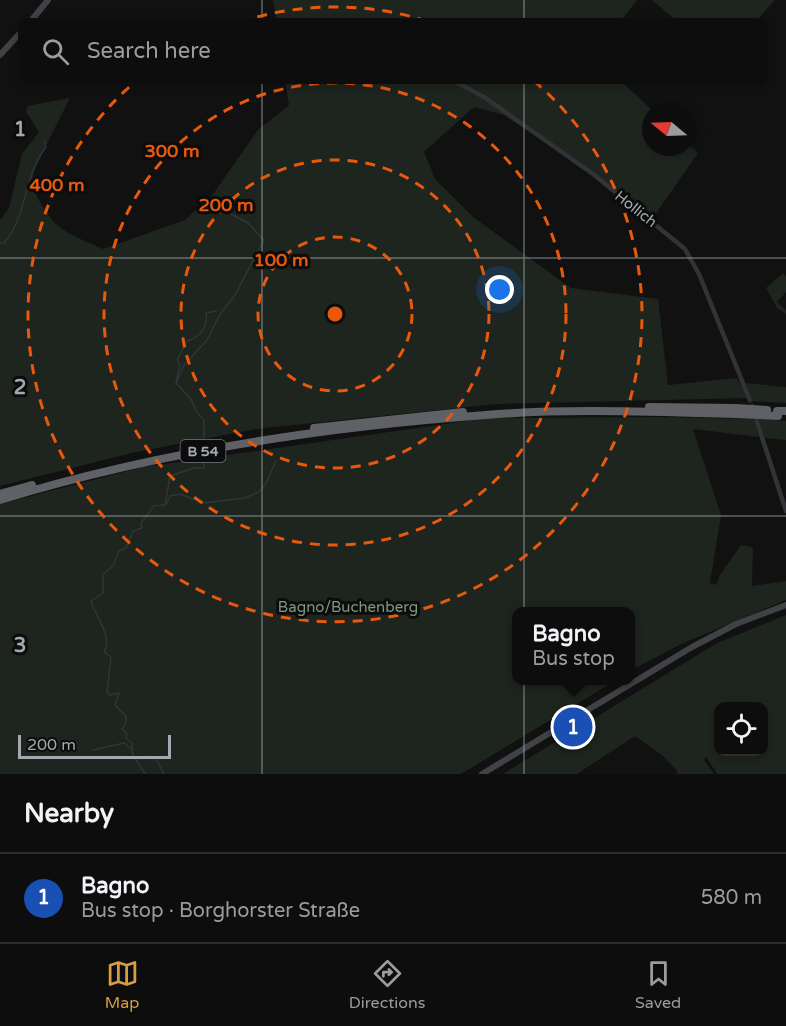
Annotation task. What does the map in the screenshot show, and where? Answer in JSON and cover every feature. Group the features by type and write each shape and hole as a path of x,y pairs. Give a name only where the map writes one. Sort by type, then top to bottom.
{"highway":[{"name":"B 54","path":"0,494 140,457 387,418 544,408 735,411 782,414"},
{"name":"B 54","path":"0,500 141,462 302,435 487,414 735,411"}],"main road":[{"path":"33,18 48,0"},
{"path":"0,55 18,35"},
{"path":"635,681 736,624 786,605"},
{"path":"482,774 629,685"}],"street":[{"name":"Hollich","path":"460,84 484,96 593,174 686,249 699,274 749,398"},
{"path":"757,422 786,511"}],"green space":[{"path":"273,0 637,0 623,18 276,18"},
{"path":"652,0 775,0 759,18 673,18"},
{"path":"286,84 624,84 643,102 642,156 696,156 650,222 593,174 504,115 474,107 424,152 435,179 473,217 571,288 658,299 668,385 737,378 748,398 496,404 256,429 136,452 0,486 0,220 9,208 22,154 39,132 26,112 27,106 70,98 32,173 37,180 32,186 52,220 68,232 103,249 185,220 213,194 258,130 289,105"},
{"path":"783,273 786,276 786,292 777,302 786,310 786,314 777,308 766,288"},
{"path":"746,383 786,387 786,403 751,401"},
{"name":"Bagno/Buchenberg","path":"487,418 754,419 759,437 693,429 721,515 710,583 716,585 720,575 741,545 753,547 752,586 786,581 786,600 679,645 635,668 635,607 512,607 512,685 608,685 461,774 0,774 0,504 143,467"},
{"path":"758,419 786,421 786,440 765,438"},
{"path":"786,615 786,774 717,774 706,757 704,760 714,774 675,774 678,772 663,756 635,736 577,774 503,774 717,643"}],"waterway":[{"path":"0,243 4,243 17,221 33,171 46,147 45,141"},
{"path":"204,438 204,420 196,411 191,399 176,383 184,365 207,340 220,314 235,295 264,240 248,223 231,214"},
{"path":"176,383 180,364 177,360 187,341 196,337 202,330 206,322 206,313 216,311"},
{"path":"145,774 132,753 132,743 126,738 127,734 122,729 126,716 115,705 119,693 110,695 107,692 111,657 104,652 105,633 91,601 103,593 103,574 113,566 119,551 126,548 133,531 142,528 141,523 154,506 165,505 170,476 194,468 204,468 204,455"},
{"path":"166,504 170,496 180,494 204,503 245,498 259,492 265,485 276,461"},
{"path":"93,750 124,743 130,748"},
{"path":"156,758 164,774"}],"tunnel":[{"path":"749,398 757,422"}],"place":[{"name":"Bagno","path":"573,727"}]}
